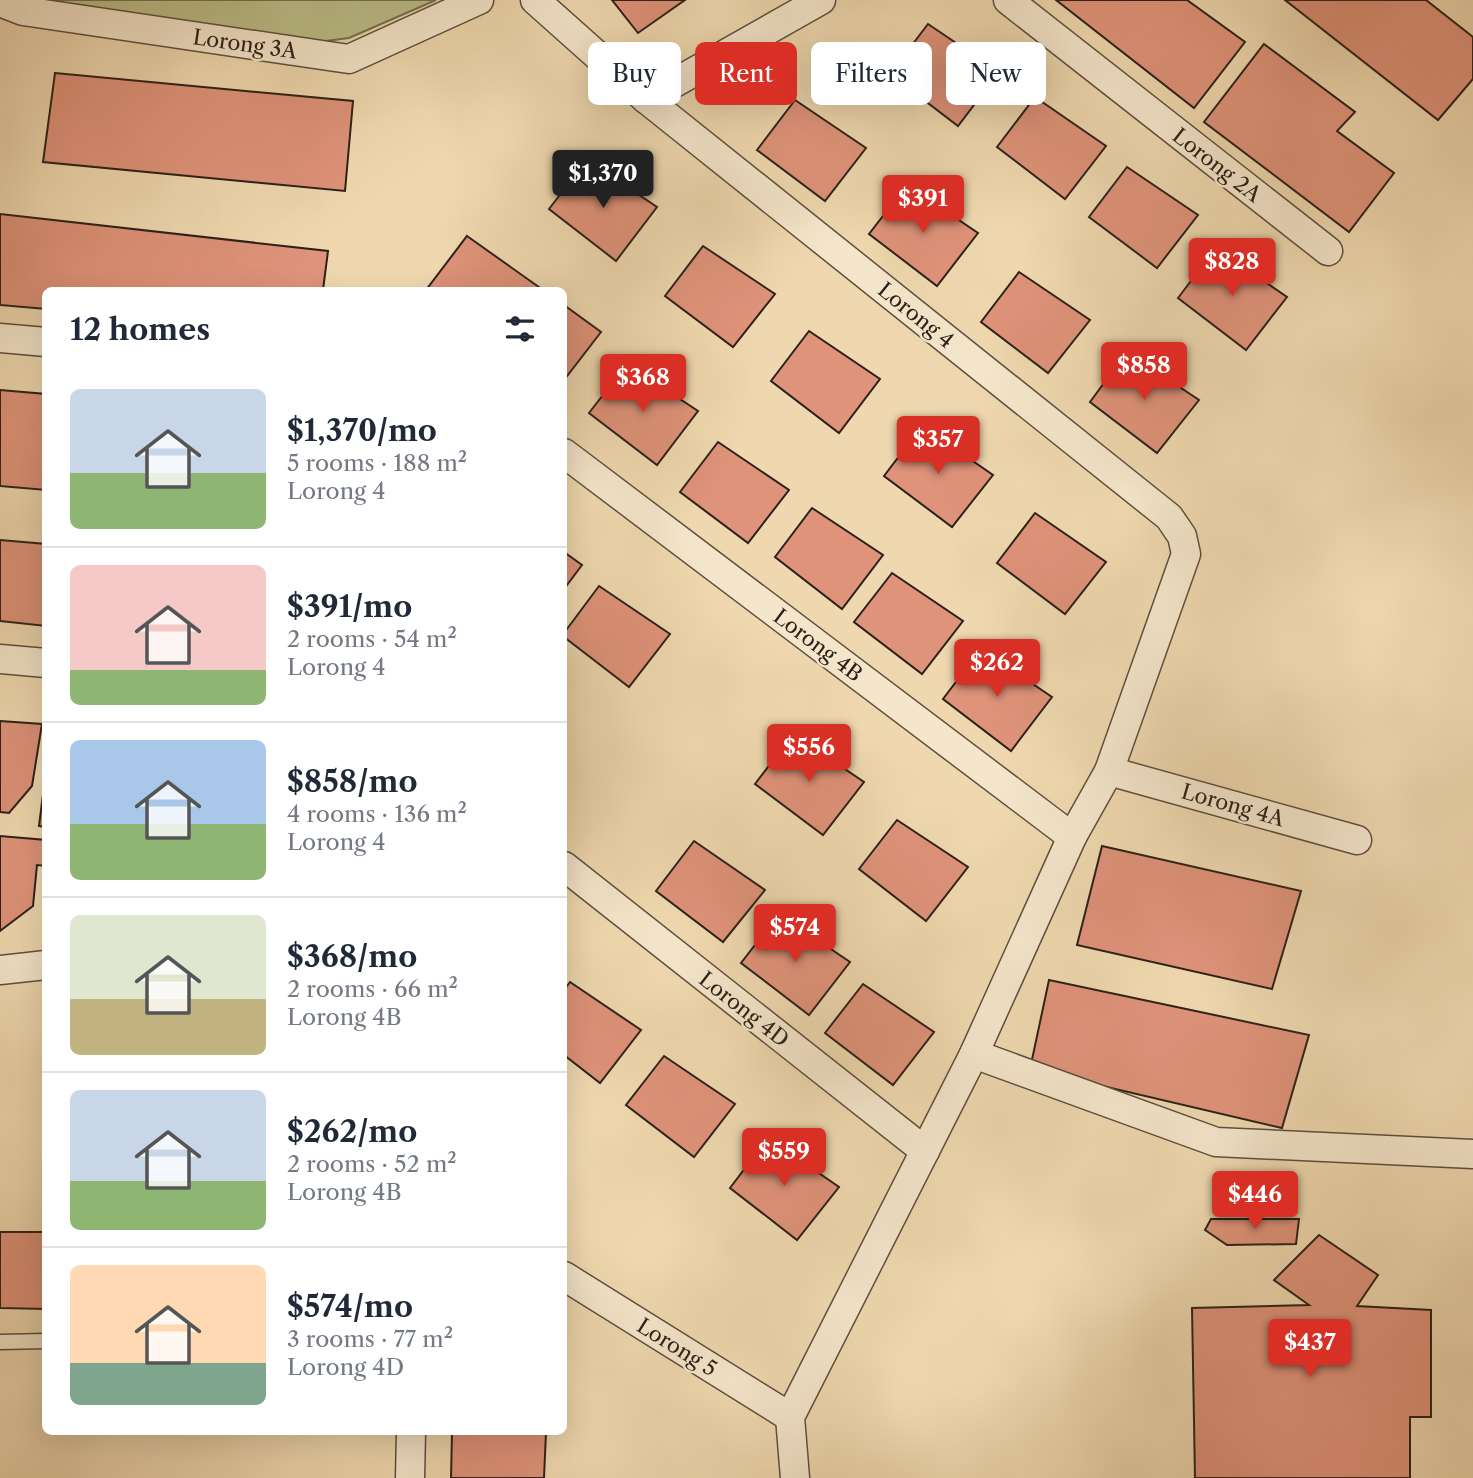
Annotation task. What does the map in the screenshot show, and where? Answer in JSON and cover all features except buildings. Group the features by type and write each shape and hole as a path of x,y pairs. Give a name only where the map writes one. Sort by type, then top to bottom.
{"street":[{"name":"Lorong 3A","path":"0,2 23,11 349,60 480,0"},
{"name":"Lorong 4","path":"536,0 588,47"},
{"path":"681,79 821,0"},
{"name":"Lorong 2A","path":"1008,0 1328,251"},
{"name":"Lorong 4","path":"654,105 1169,517 1182,536 1186,554 1109,771"},
{"path":"0,338 42,342"},
{"name":"Lorong 4B","path":"567,455 1072,837"},
{"path":"0,659 42,663"},
{"path":"795,1478 790,1418 974,1054 1072,837 1109,771"},
{"name":"Lorong 4A","path":"1109,771 1357,840"},
{"name":"Lorong 4D","path":"567,868 925,1151"},
{"path":"0,970 42,965"},
{"path":"974,1054 1216,1142 1473,1154"},
{"name":"Lorong 5","path":"567,1278 790,1418"},
{"path":"410,1478 411,1435"}],"lane":[{"path":"0,1342 42,1341"}],"green space":[{"path":"21,0 436,0 349,38 318,42"}]}
